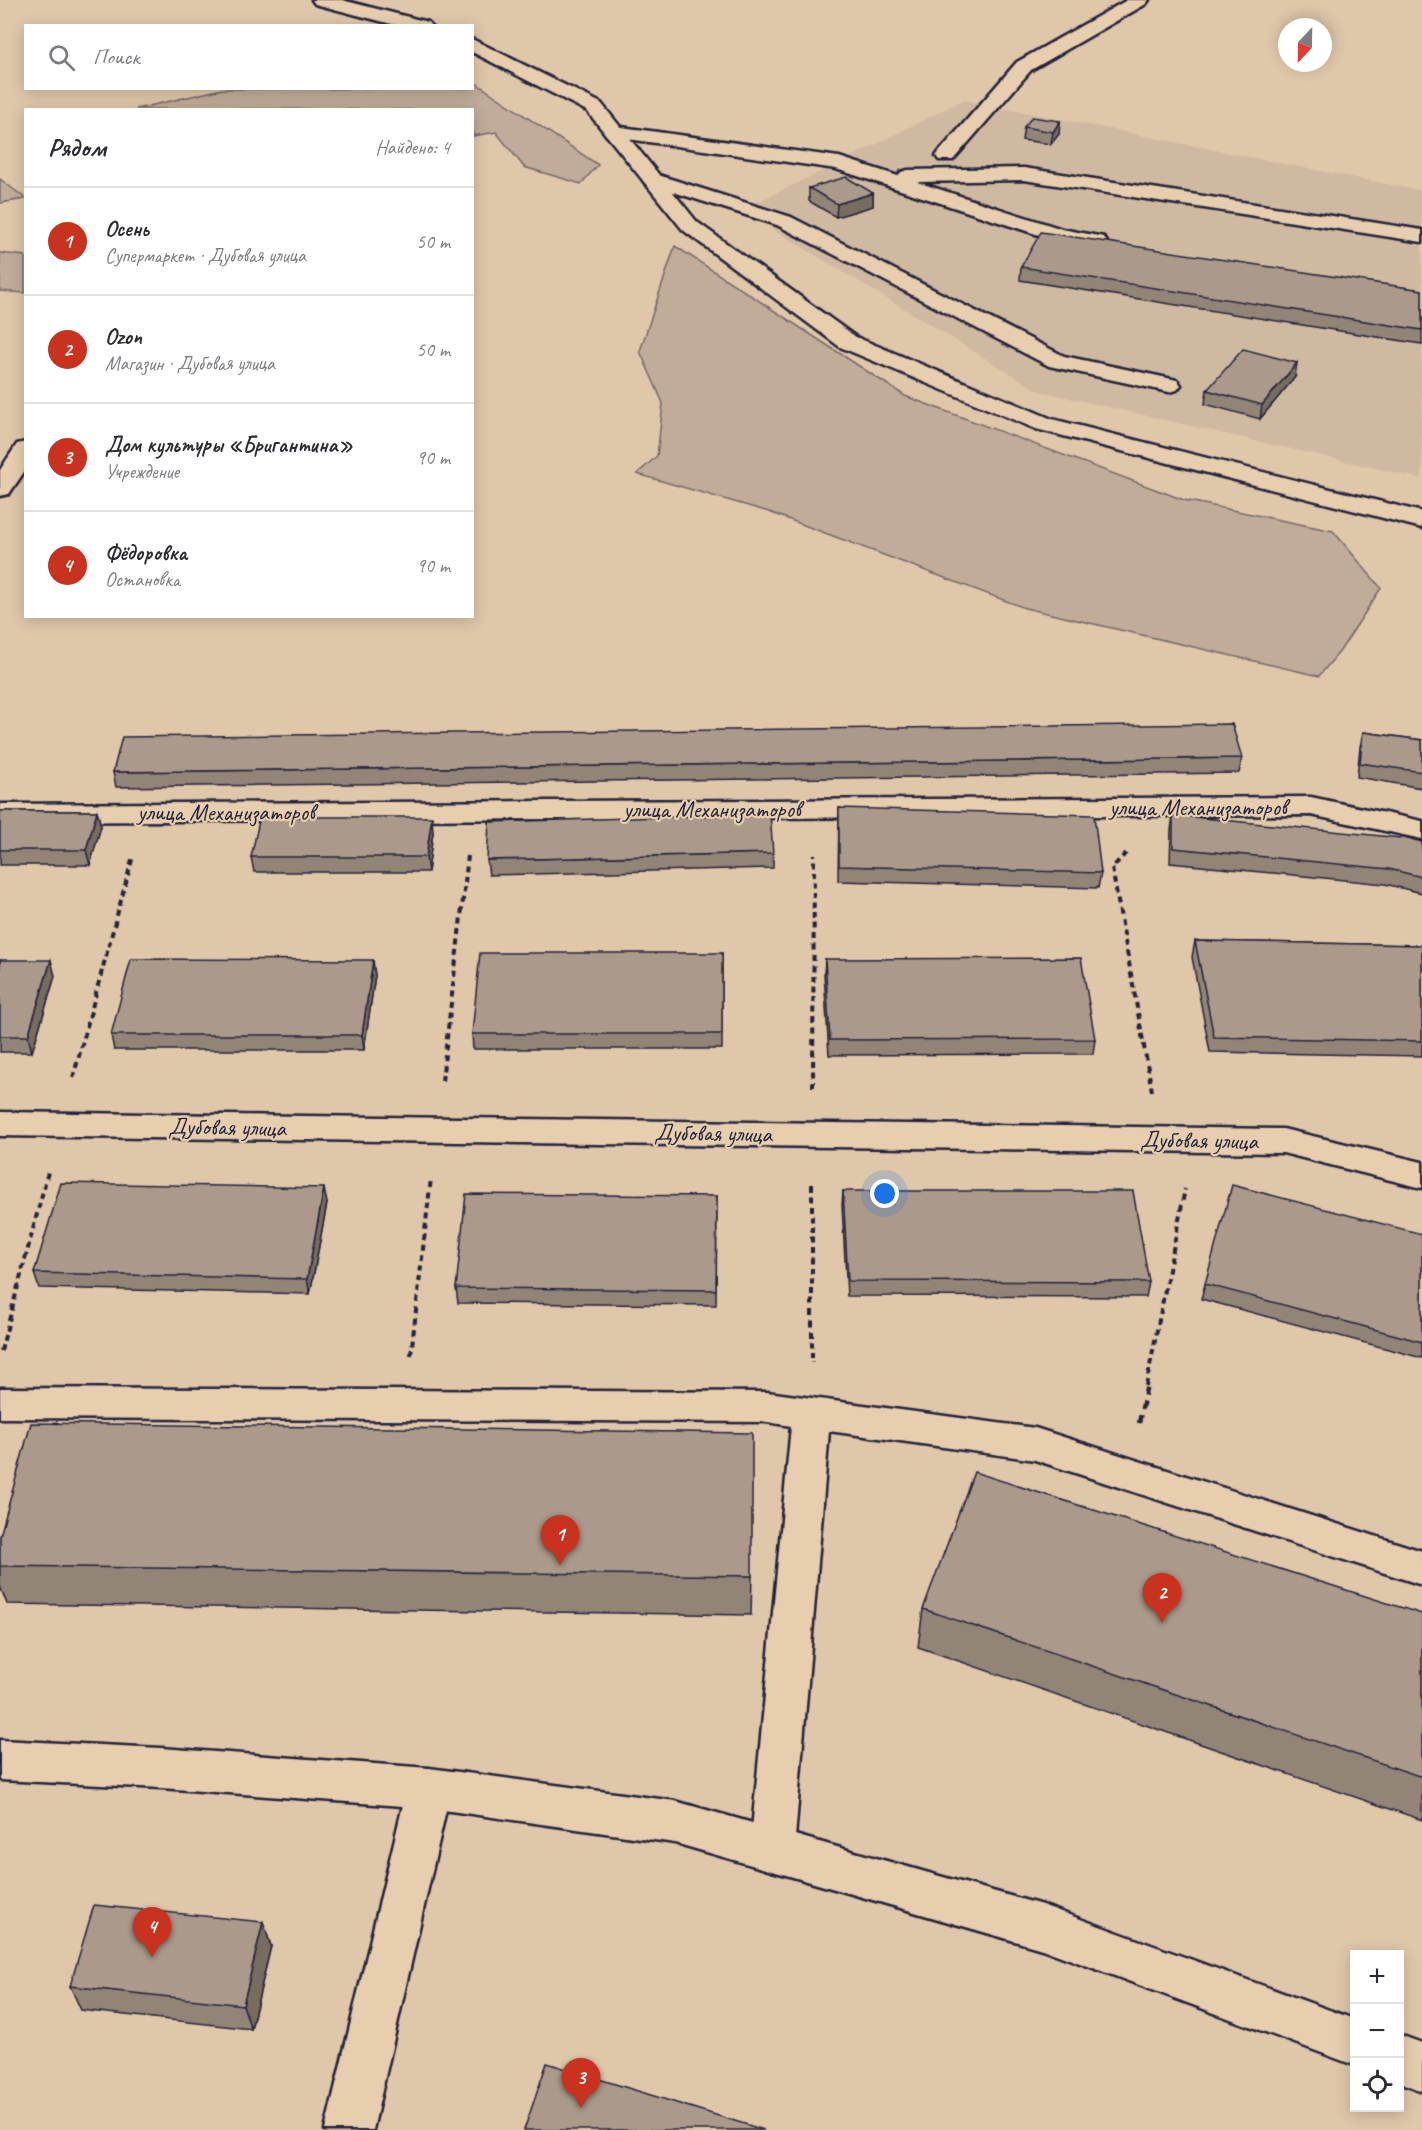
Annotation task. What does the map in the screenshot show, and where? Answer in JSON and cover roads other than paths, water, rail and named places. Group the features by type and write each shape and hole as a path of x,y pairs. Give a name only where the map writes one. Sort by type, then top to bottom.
{"street":[{"path":"321,0 414,24"},
{"path":"946,156 1024,66 1140,0"},
{"path":"474,45 594,107 690,226 848,342 1044,424 1422,520"},
{"path":"614,132 839,163 1058,235 1117,245"},
{"path":"882,177 1024,174 1422,236"},
{"path":"652,179 784,222 1057,360 1169,385"},
{"path":"0,489 24,452"},
{"name":"улица Механизаторов","path":"0,813 1311,806 1422,831"},
{"name":"Дубовая улица","path":"0,1124 1283,1141 1422,1175"},
{"path":"0,1403 756,1407 811,1413 1035,1444 1422,1568"},
{"path":"772,1850 811,1413"},
{"path":"0,1760 161,1768 429,1788 675,1822 1042,1926 1350,2041"},
{"path":"349,2130 429,1788"},
{"path":"1404,2060 1422,2067"}],"place":[{"name":"Осень","path":"560,1565"},
{"name":"Ozon","path":"1162,1623"},
{"name":"Фёдоровка","path":"152,1957"},
{"name":"Дом культуры «Бригантина»","path":"581,2108"}]}
